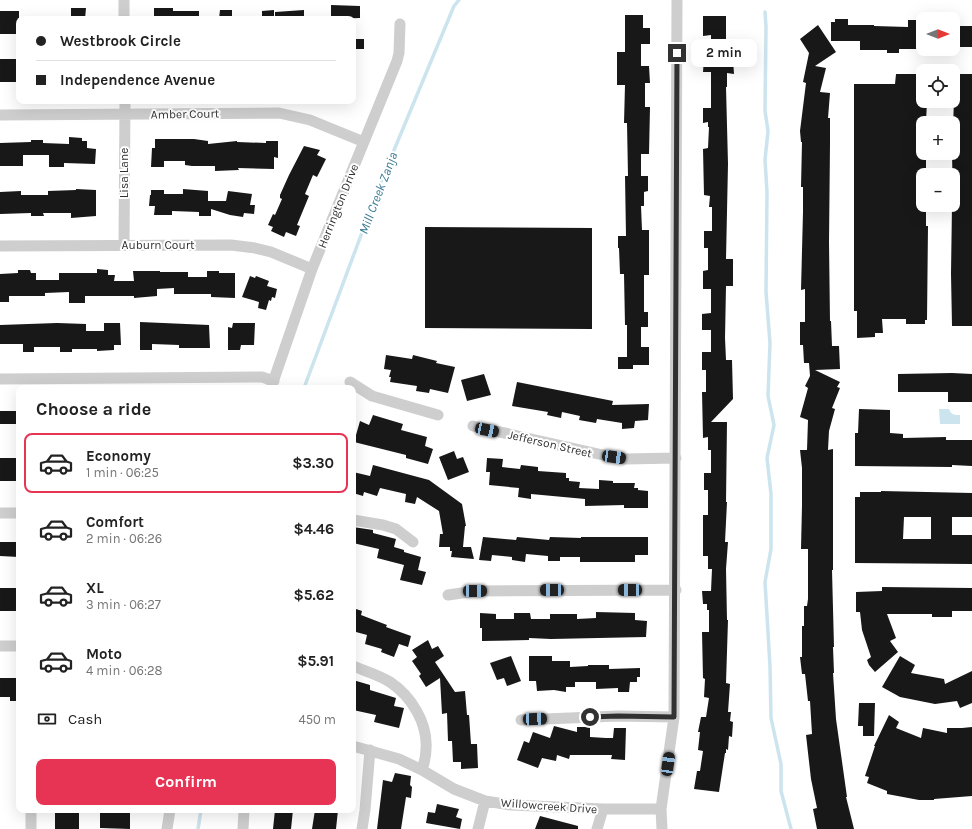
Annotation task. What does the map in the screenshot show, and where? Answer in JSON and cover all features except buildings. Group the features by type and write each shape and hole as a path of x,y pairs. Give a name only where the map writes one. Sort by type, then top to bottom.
{"street":[{"path":"124,0 124,16"},
{"path":"662,829 662,809 674,717 676,590 677,0"},
{"name":"Herrington Drive","path":"272,384 312,269 397,61 399,53 400,24"},
{"name":"Lisa Lane","path":"124,245 125,104"},
{"name":"Amber Court","path":"0,115 279,113 310,120 364,142"},
{"name":"Auburn Court","path":"0,246 231,245 271,252 312,269"},
{"path":"0,379 262,377 272,384"},
{"path":"356,386 372,396 438,415"},
{"name":"Jefferson Street","path":"473,426 603,456 625,458 676,458"},
{"path":"0,513 16,513"},
{"path":"356,520 383,525 396,529 413,542"},
{"path":"448,595 475,591 676,590"},
{"path":"0,646 16,646"},
{"path":"356,667 388,681 403,692 413,705 426,736 426,750 422,770"},
{"path":"522,720 618,716 674,717"},
{"name":"Willowcreek Drive","path":"356,747 399,759 422,770 454,789 485,801 511,805 603,809 662,809"},
{"path":"362,829 370,750"},
{"path":"478,829 485,801"},
{"path":"597,829 603,809"},
{"path":"31,813 31,829"},
{"path":"167,829 170,813"},
{"path":"243,829 244,813"}],"water":[{"path":"939,409 949,409 952,414 960,415 960,424 940,424"}],"waterway":[{"name":"Mill Creek Zanja","path":"305,385 382,179 454,6 459,0"},
{"path":"765,12 765,111 768,131 765,160 767,192 766,292 770,343 768,396 774,425 767,458 771,494 771,549 765,582 770,666 771,718 781,764 781,791 791,829"},
{"name":"Mill Creek Zanja","path":"198,829 201,813"}],"route":[{"path":"590,717 674,717 676,590 677,53"}]}
